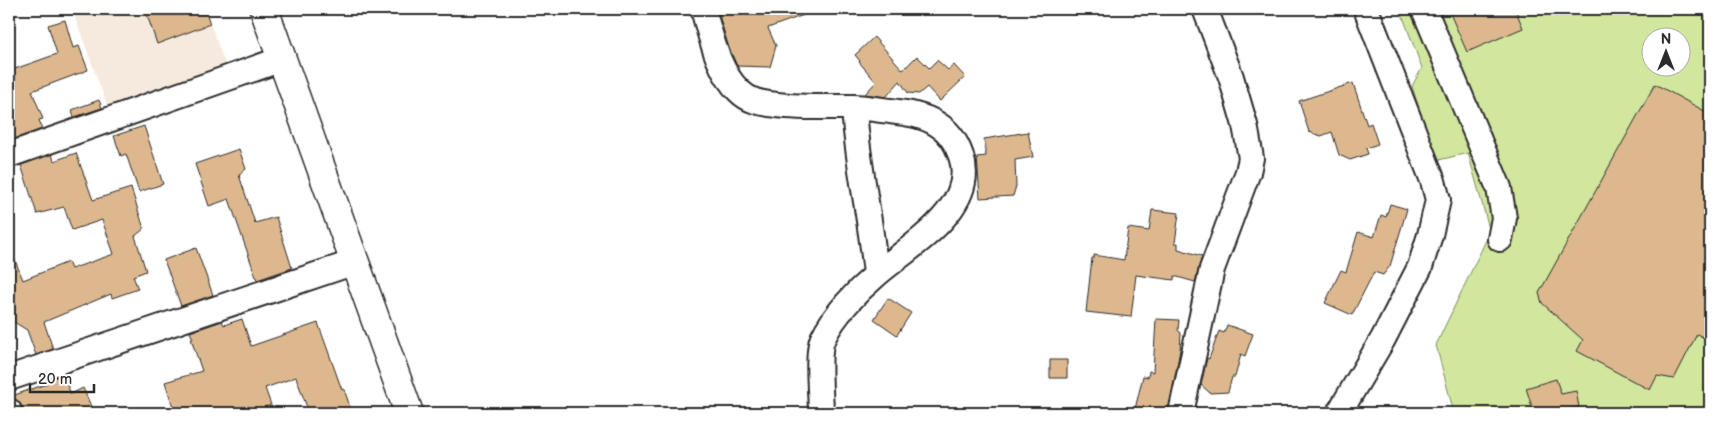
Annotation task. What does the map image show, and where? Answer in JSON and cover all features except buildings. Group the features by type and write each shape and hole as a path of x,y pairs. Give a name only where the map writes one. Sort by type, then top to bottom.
{"main road":[{"path":"264,9 409,413"}],"street":[{"path":"703,9 713,44 726,75 739,91 752,101 791,107 854,107 917,114 938,124 954,140 962,159 964,180 958,198 941,220 922,239 876,275 838,313 822,340 820,352 822,413"},
{"path":"1181,413 1212,269 1248,172 1251,158 1245,125 1231,77 1204,9"},
{"path":"1339,413 1383,339 1420,267 1438,200 1366,9"},
{"path":"1424,9 1499,188 1504,218 1500,239"},
{"path":"9,155 282,58"},
{"path":"854,107 856,142 873,240 876,275"},
{"path":"9,378 355,262"}],"shaded area":[{"path":"72,9 205,9 226,67 108,108"}],"green space":[{"path":"1400,9 1710,9 1710,413 1454,413 1436,345 1490,232 1468,153 1439,160 1432,152 1412,86 1422,68"}]}
